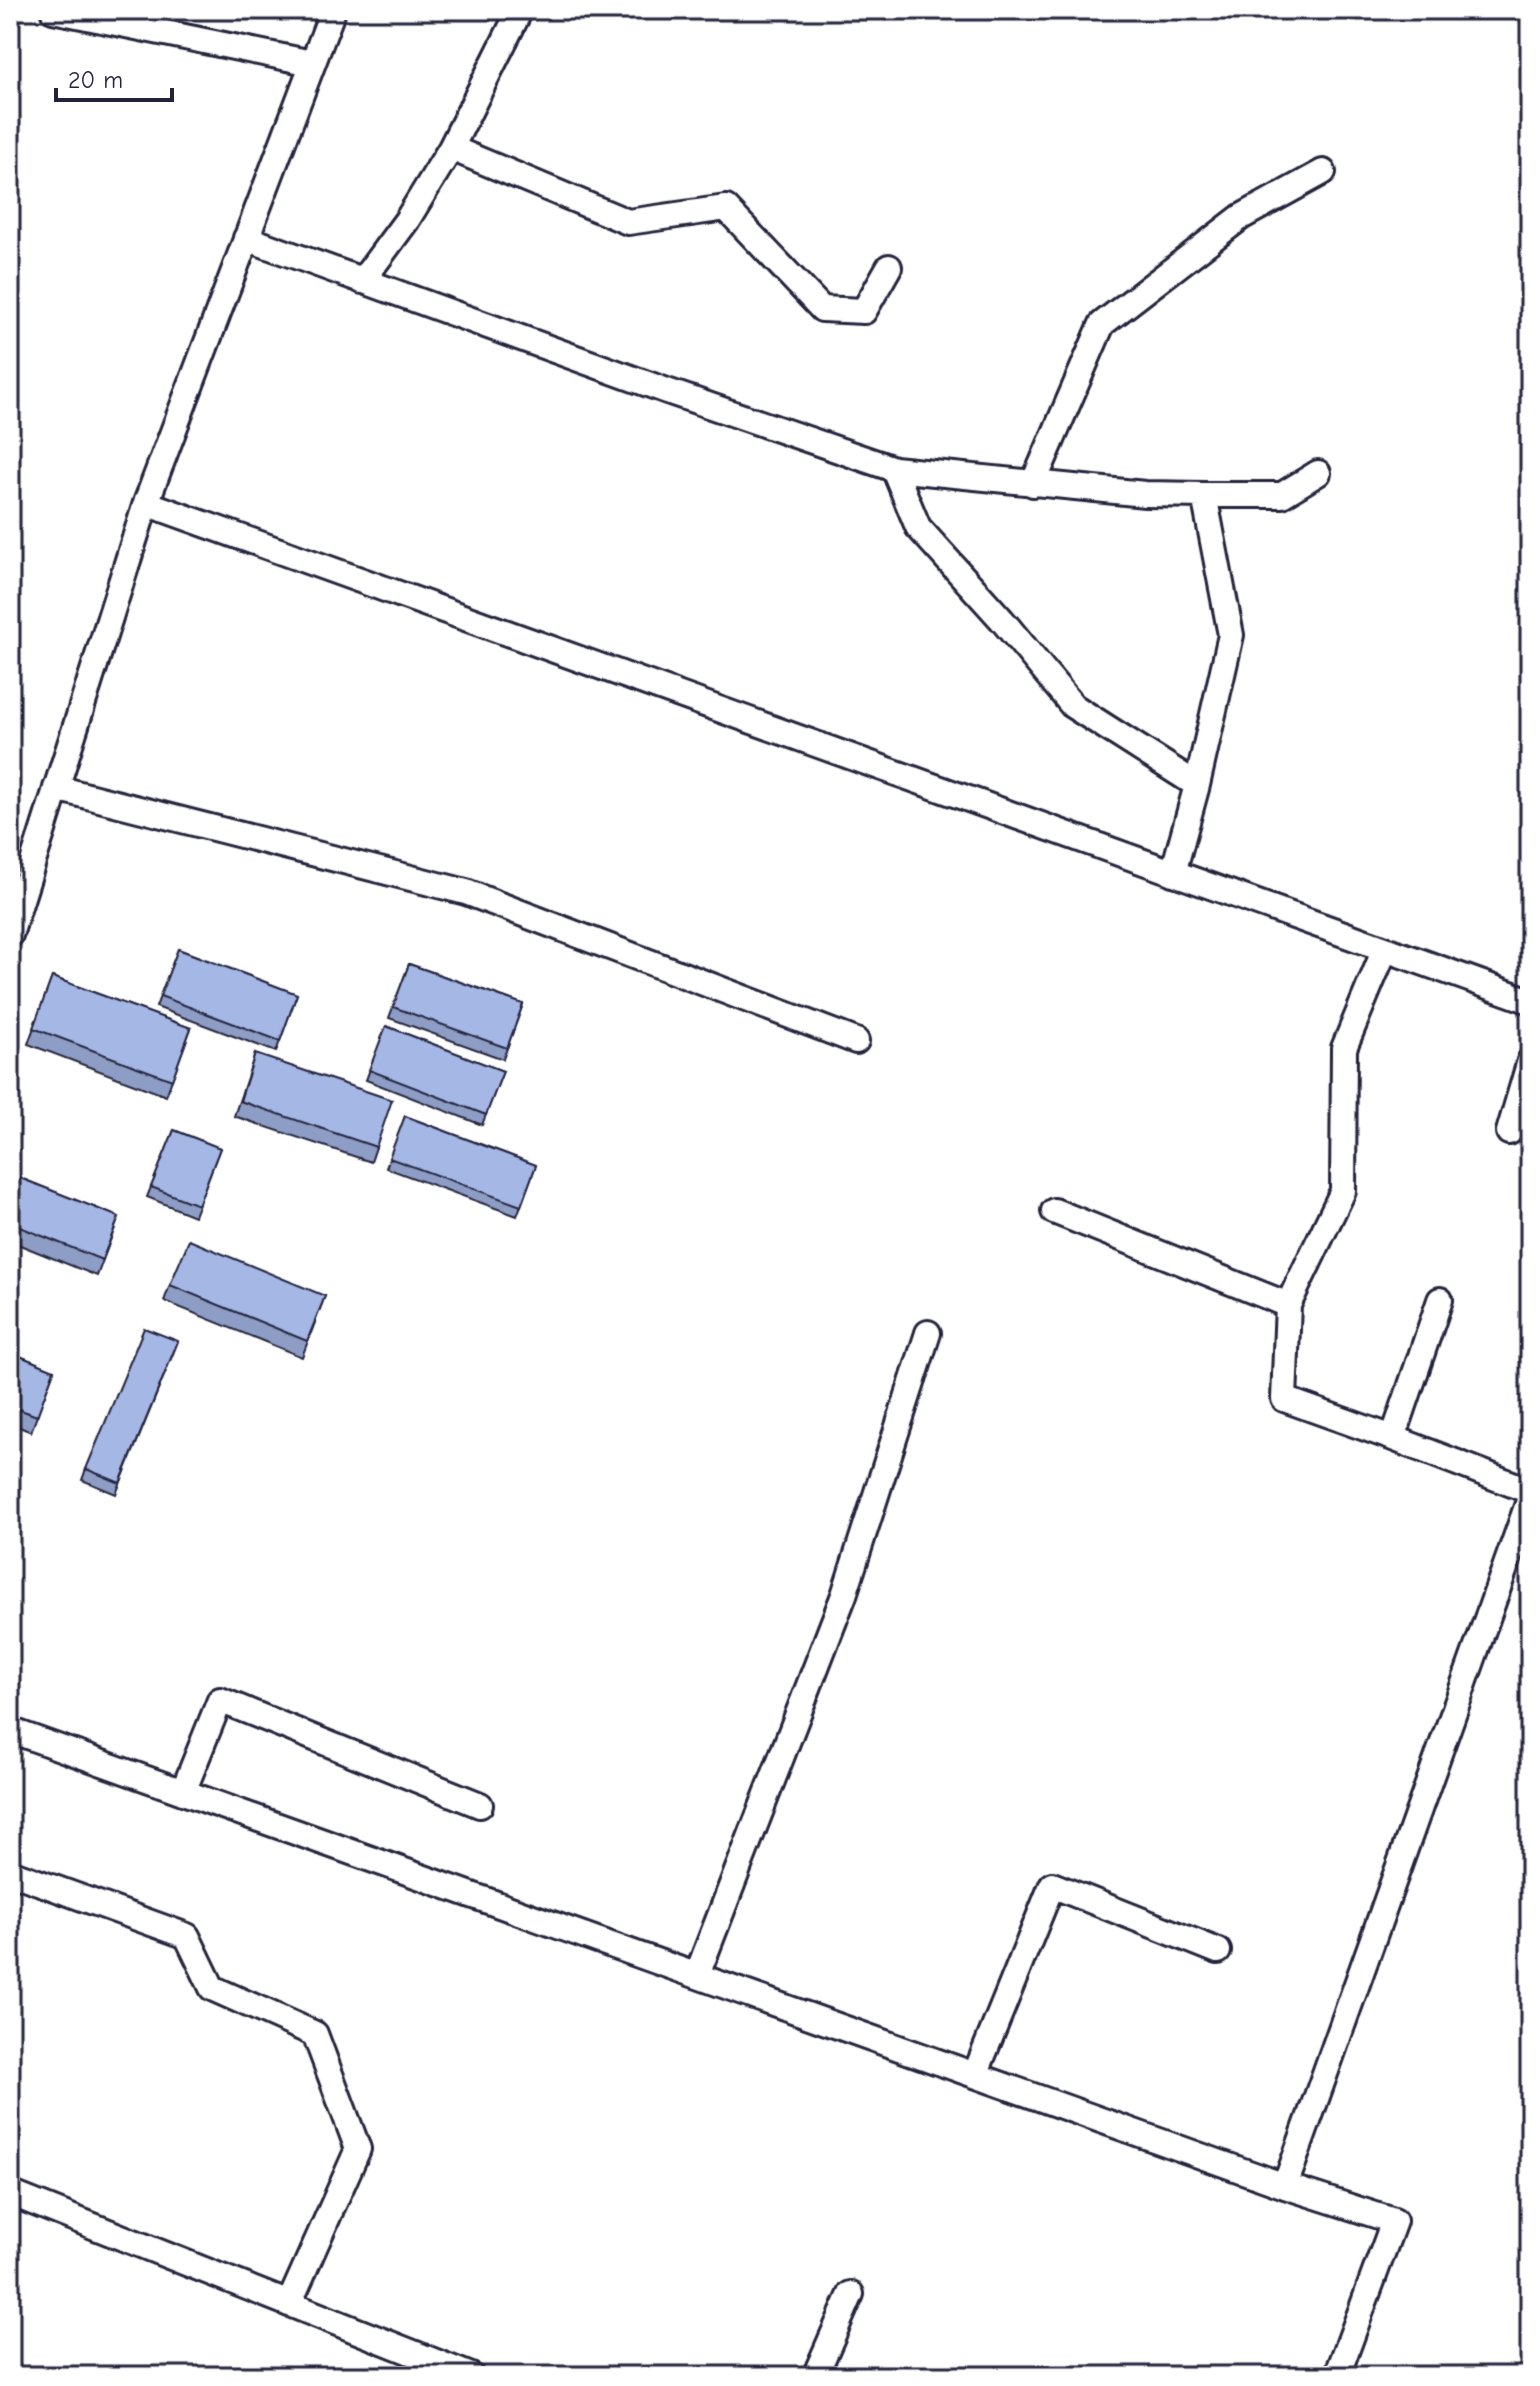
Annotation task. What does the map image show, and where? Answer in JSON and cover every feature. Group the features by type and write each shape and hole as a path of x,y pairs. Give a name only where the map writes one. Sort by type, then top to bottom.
{"lane":[{"path":"53,10 312,63"},
{"path":"10,935 146,503 333,10"},
{"path":"362,281 407,220 451,148 520,10"},
{"path":"451,148 628,222 726,208 822,309 864,311 889,267"},
{"path":"1033,484 1102,324 1241,217 1323,172"},
{"path":"246,238 894,469 1145,494 1204,495 1282,495 1318,473"},
{"path":"894,469 918,527 1002,620 1073,706 1197,785"},
{"path":"1173,873 1197,785 1231,635 1204,495"},
{"path":"146,503 1530,1001"},
{"path":"56,788 466,892 856,1041"},
{"path":"1385,949 1344,1048 1343,1191 1288,1305 1284,1399 1530,1491"},
{"path":"1509,1132 1530,1061"},
{"path":"1054,1211 1288,1305"},
{"path":"1393,1438 1440,1300"},
{"path":"697,1975 844,1595 928,1333"},
{"path":"1285,2186 1530,1498"},
{"path":"183,1792 220,1700 480,1805"},
{"path":"10,1730 1285,2186 1394,2221 1337,2376"},
{"path":"13,1873 187,1936 212,1988 315,2034 358,2149 289,2304"},
{"path":"975,2075 1052,1885 1218,1951"},
{"path":"10,2193 471,2376"},
{"path":"815,2376 851,2294"}],"building":[{"path":"178,949 297,994 280,1041 160,996"},
{"path":"409,964 523,1004 507,1048 393,1007"},
{"path":"52,977 191,1028 172,1080 33,1028"},
{"path":"386,1026 503,1071 486,1115 369,1070"},
{"path":"255,1054 392,1100 376,1147 240,1101"},
{"path":"405,1116 536,1165 521,1206 389,1158"},
{"path":"174,1130 220,1148 198,1205 151,1187"},
{"path":"10,1174 119,1217 102,1260 10,1223"},
{"path":"189,1240 325,1296 307,1341 170,1285"},
{"path":"144,1328 178,1341 120,1483 86,1469"},
{"path":"10,1352 54,1370 37,1416 10,1406"}]}
